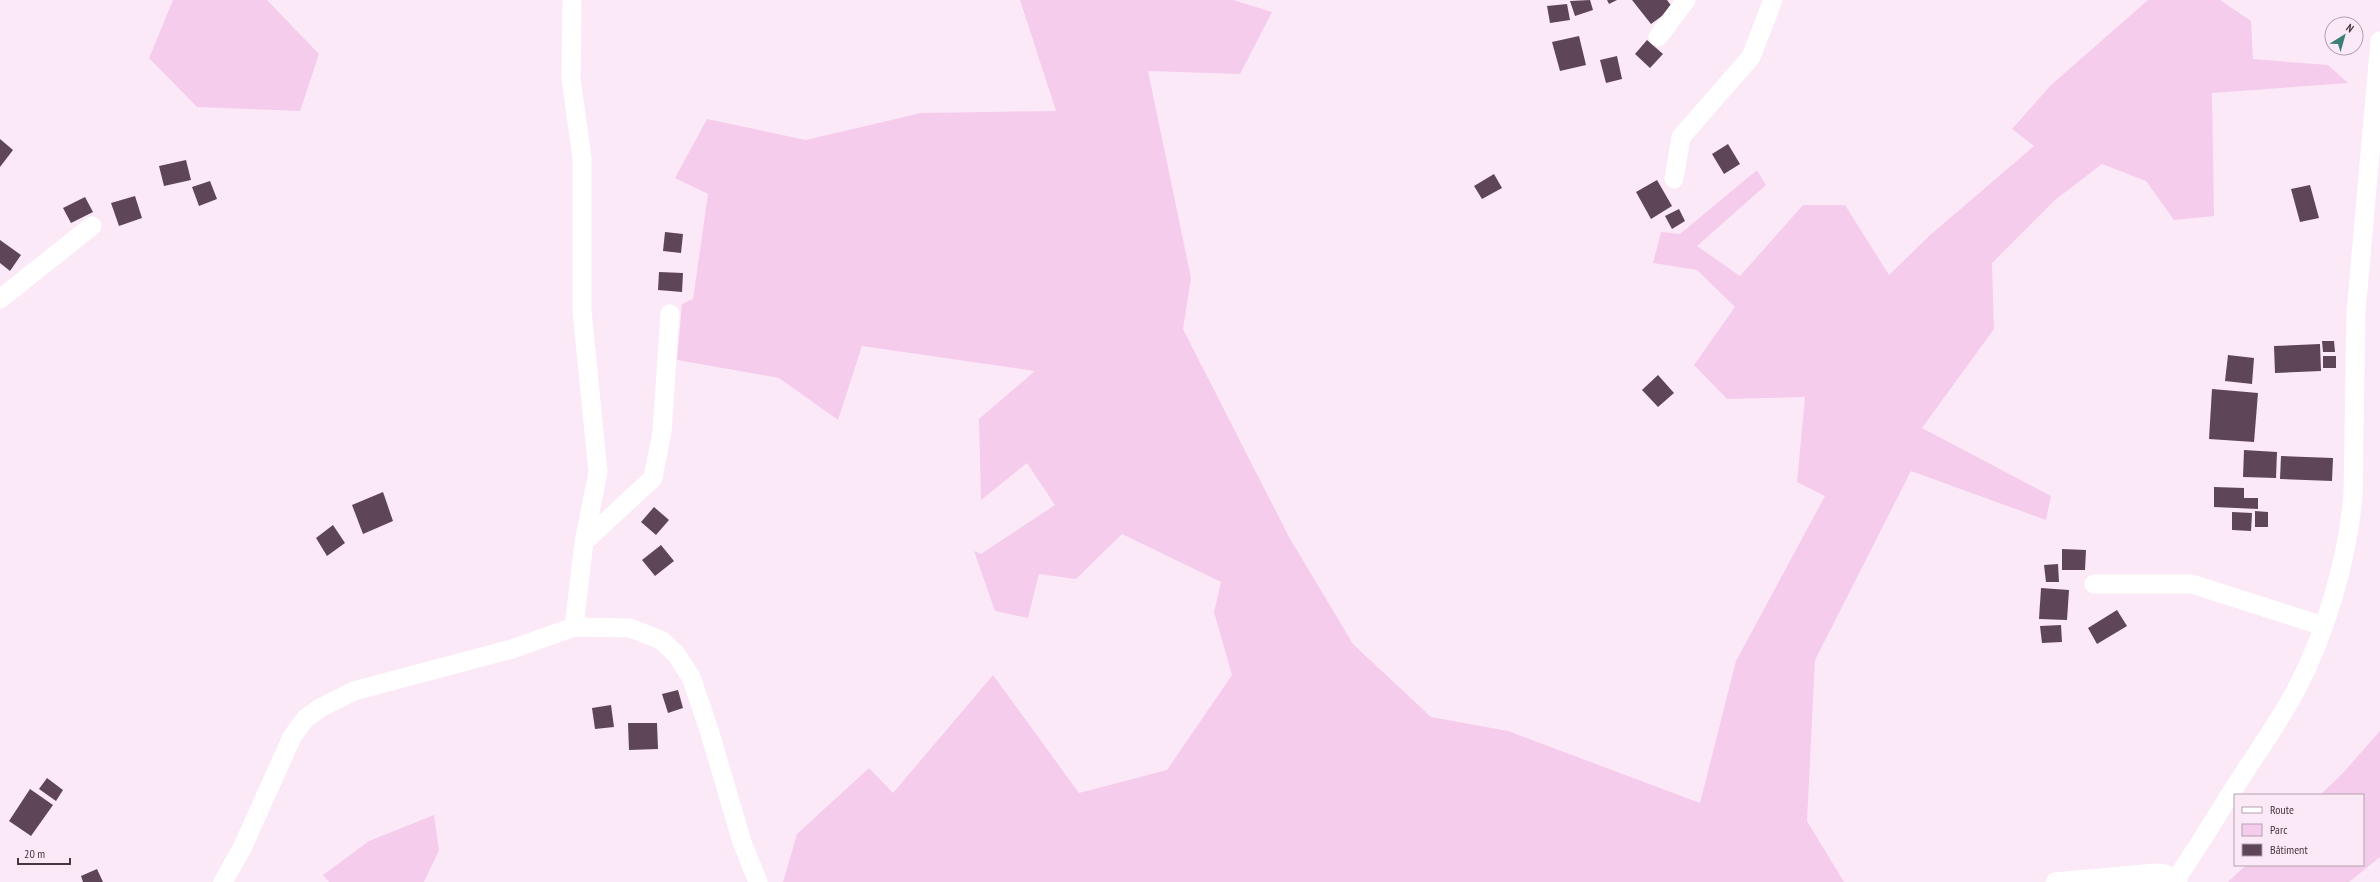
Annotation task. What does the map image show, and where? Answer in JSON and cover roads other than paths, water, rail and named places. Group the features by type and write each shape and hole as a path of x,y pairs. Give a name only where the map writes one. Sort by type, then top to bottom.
{"street":[{"path":"572,0 572,78 582,158 580,228 582,310 598,472 584,542 574,627"},
{"path":"1658,38 1686,0"},
{"path":"1674,180 1681,137 1751,57 1773,0"},
{"path":"2055,882 2156,873 2177,880 2296,690 2323,626 2335,590 2351,523 2356,312 2380,41"},
{"path":"0,299 92,226"},
{"path":"584,542 653,478 662,432 670,314"},
{"path":"2094,584 2192,584 2323,626"},
{"path":"223,882 243,846 292,737 305,719 320,708 354,691 512,649 574,627 630,628 661,640 676,654 691,678 709,730 742,842 758,882"}]}
